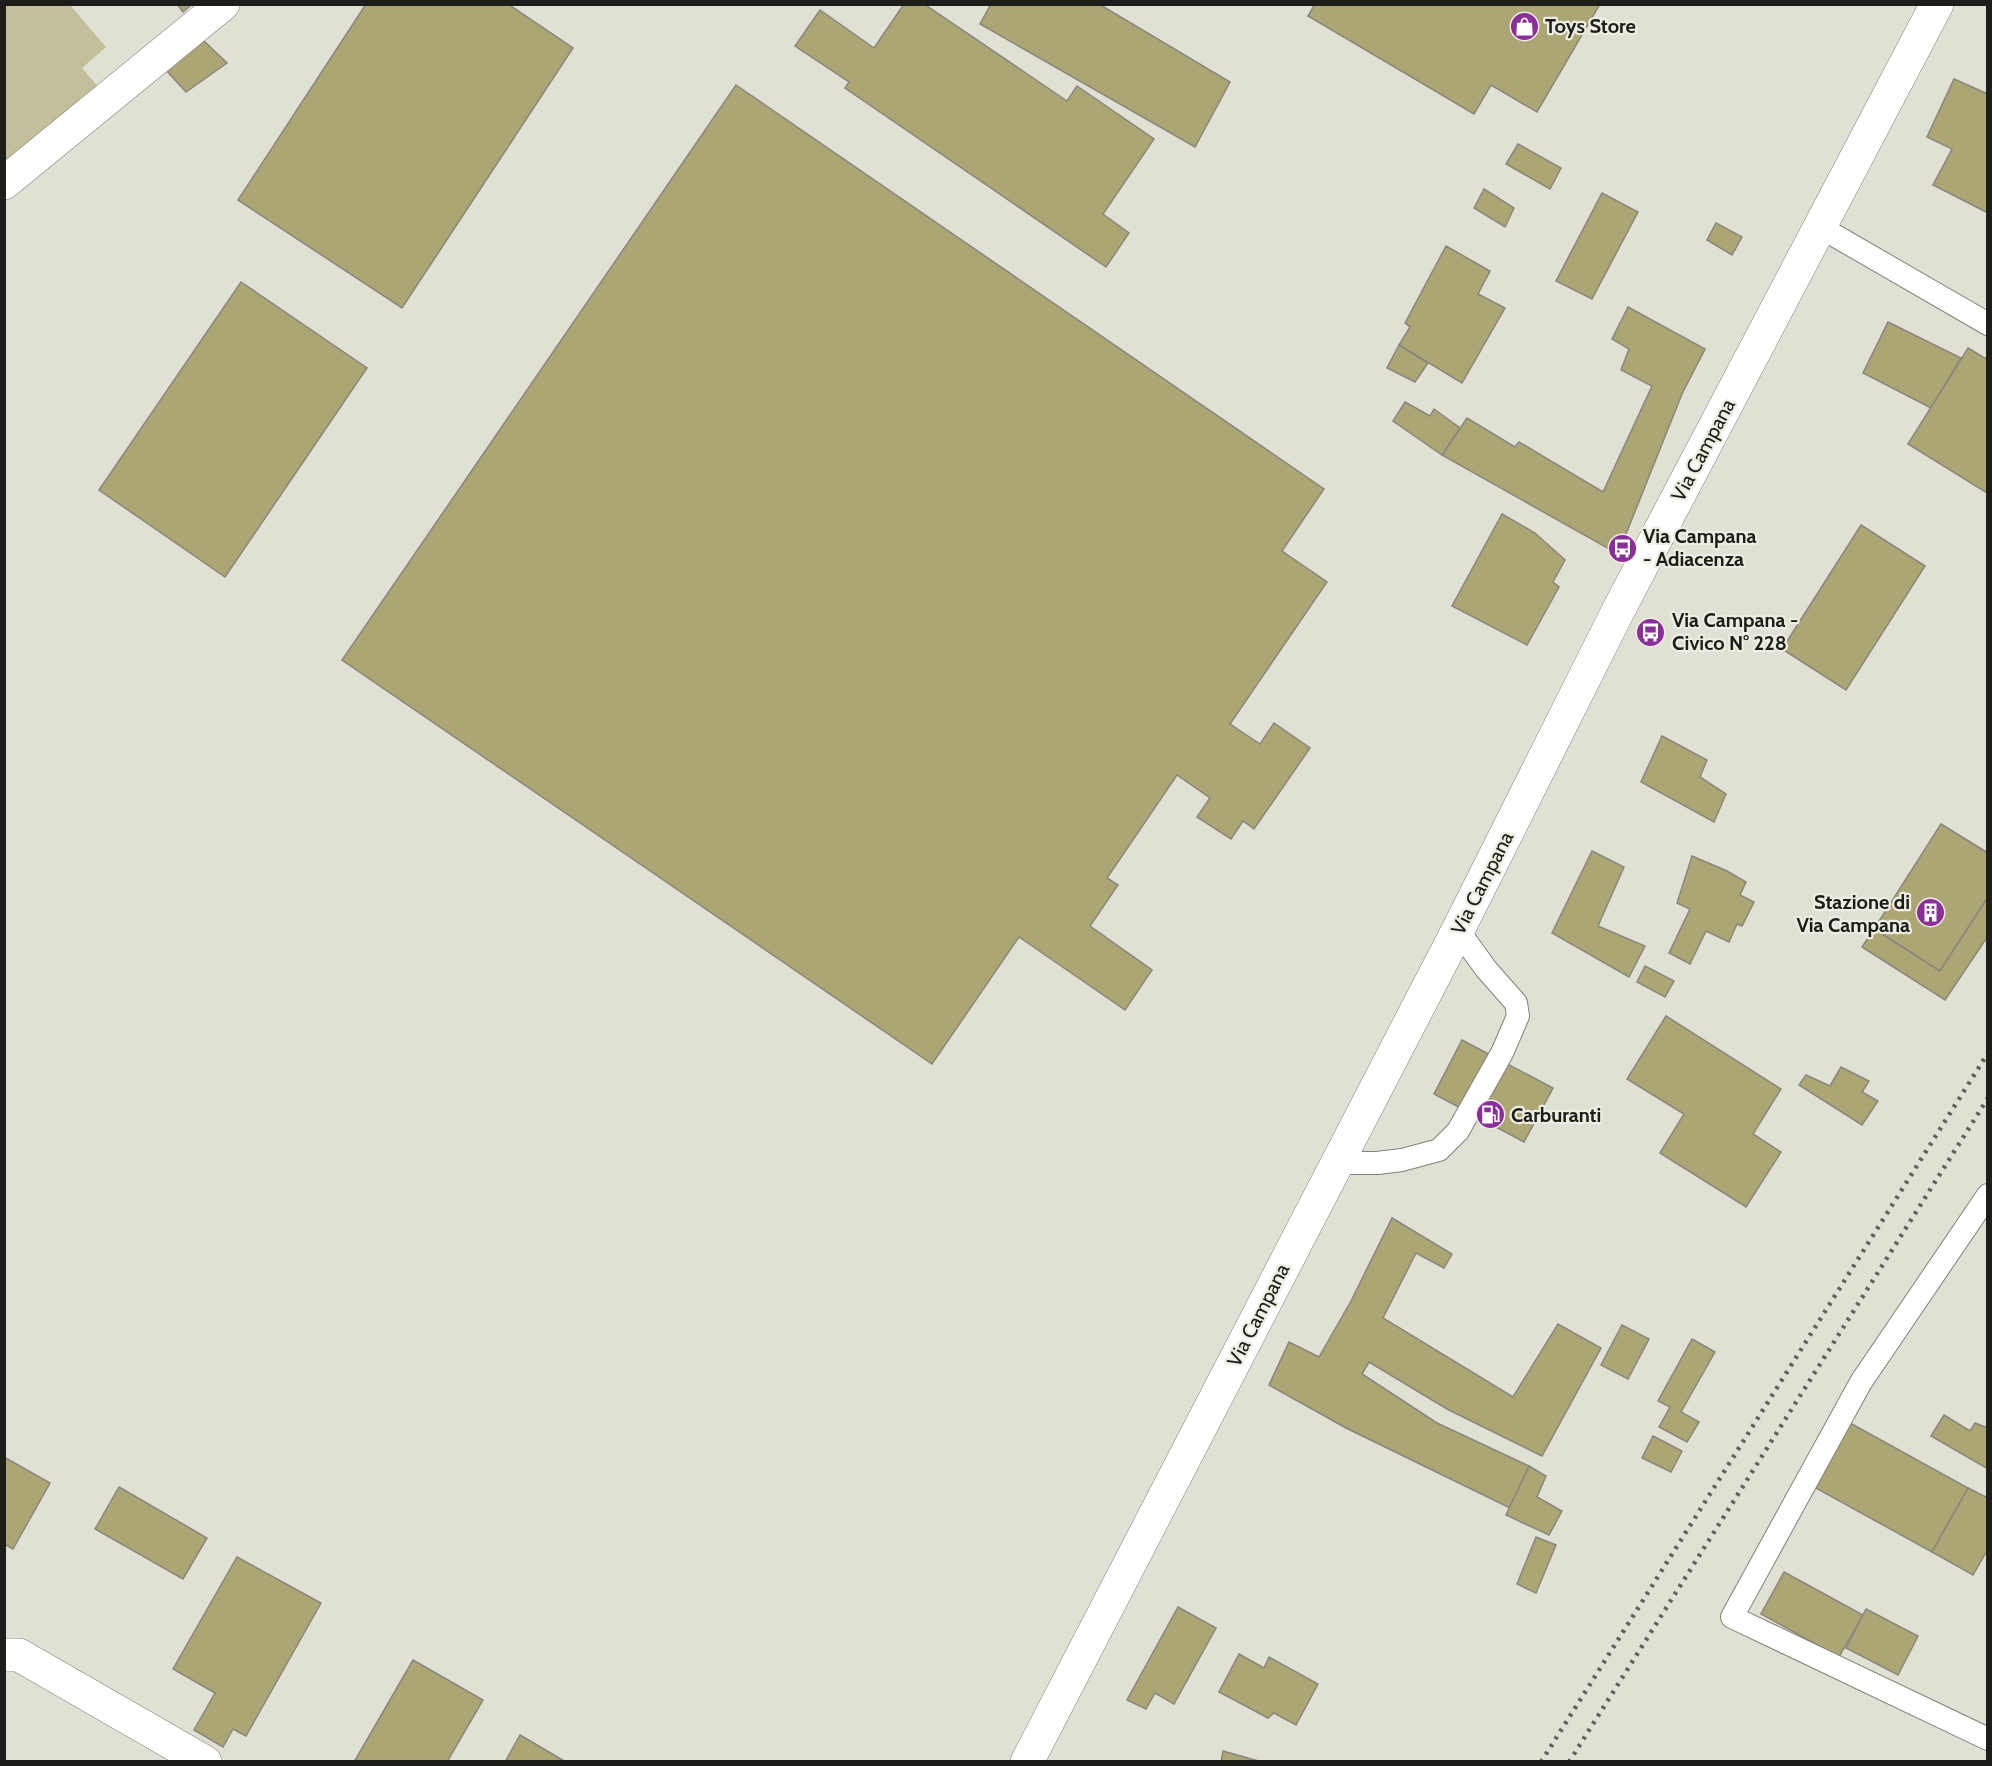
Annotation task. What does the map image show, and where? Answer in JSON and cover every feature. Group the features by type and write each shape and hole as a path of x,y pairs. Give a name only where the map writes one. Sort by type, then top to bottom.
{"street":[{"path":"4,183 223,4"},
{"name":"Via Campana","path":"1027,1761 1458,930 1619,609 1937,4"},
{"path":"4,1655 19,1655 205,1761"}],"lane":[{"path":"1820,227 1988,324"},
{"path":"1337,1163 1377,1163 1402,1160 1440,1150 1458,1131 1502,1053 1518,1017 1516,1004 1486,969 1458,930"},
{"path":"1988,1195 1861,1382 1732,1617 1988,1739"}],"shaded area":[{"path":"5,5 70,5 106,47 82,68 100,89 5,167"}],"building":[{"path":"177,4 192,4 183,12"},
{"path":"366,4 508,4 573,48 402,308 238,200"},
{"path":"904,4 924,4 1067,101 1077,86 1154,139 1103,214 1129,233 1106,267 845,88 849,82 795,46 820,10 874,48"},
{"path":"991,4 1099,4 1230,82 1195,147 980,24"},
{"path":"1315,4 1600,4 1537,112 1491,85 1474,114 1308,16"},
{"path":"204,41 227,63 186,92 165,69"},
{"path":"1954,79 1988,94 1988,213 1933,185 1952,149 1927,137"},
{"path":"736,85 1324,489 1282,551 1327,582 1230,724 1260,744 1274,723 1310,748 1254,829 1243,821 1231,839 1197,817 1210,798 1177,775 1107,878 1118,885 1090,926 1152,970 1125,1010 1019,937 932,1064 342,660"},
{"path":"1518,144 1561,168 1550,189 1506,164"},
{"path":"1484,189 1514,208 1505,227 1474,208"},
{"path":"1602,193 1638,212 1592,299 1556,281"},
{"path":"1716,223 1742,237 1732,255 1707,240"},
{"path":"1446,246 1490,271 1478,294 1505,308 1462,383 1399,345 1410,327 1405,323"},
{"path":"241,282 367,368 225,577 99,490"},
{"path":"1628,307 1705,349 1682,394 1618,554 1442,455 1467,418 1515,447 1519,442 1603,492 1652,386 1621,370 1629,349 1612,339"},
{"path":"1888,322 1961,358 1931,408 1863,373"},
{"path":"1399,345 1428,363 1415,382 1387,368"},
{"path":"1968,348 1988,360 1987,493 1908,444"},
{"path":"1405,402 1430,416 1434,409 1460,428 1442,455 1393,421"},
{"path":"1502,514 1535,533 1565,560 1553,582 1559,587 1527,645 1452,606"},
{"path":"1861,525 1925,566 1846,690 1782,649"},
{"path":"1662,736 1707,760 1700,777 1726,794 1714,822 1641,782"},
{"name":"Stazione di Via Campana","path":"1941,824 1988,853 1988,897 1940,971 1874,929"},
{"path":"1592,851 1624,867 1598,926 1645,946 1629,977 1552,933"},
{"path":"1692,856 1746,882 1740,895 1754,902 1742,926 1737,924 1729,942 1706,931 1690,964 1669,953 1690,909 1677,903"},
{"path":"1988,897 1988,936 1945,1000 1862,947 1874,929 1940,971"},
{"path":"1645,966 1674,981 1665,997 1637,982"},
{"path":"1666,1016 1781,1089 1753,1134 1781,1152 1746,1207 1660,1153 1684,1114 1627,1079"},
{"path":"1462,1040 1553,1088 1524,1142 1434,1094"},
{"path":"1841,1067 1869,1081 1862,1092 1878,1101 1862,1125 1799,1085 1806,1075 1830,1086"},
{"path":"1392,1218 1452,1254 1444,1268 1416,1253 1383,1318 1513,1397 1558,1324 1601,1348 1542,1456 1447,1409 1369,1362 1362,1374 1437,1423 1529,1466 1510,1508 1346,1428 1269,1385 1289,1342 1319,1357 1351,1301"},
{"path":"1622,1325 1649,1339 1628,1379 1601,1365"},
{"path":"1692,1339 1715,1352 1681,1412 1699,1422 1687,1442 1659,1427 1670,1407 1658,1401"},
{"path":"1944,1415 1970,1431 1975,1423 1988,1428 1988,1469 1931,1436"},
{"path":"1850,1423 1968,1488 1932,1552 1814,1487"},
{"path":"1653,1436 1682,1451 1671,1472 1642,1458"},
{"path":"4,1457 50,1483 13,1549 4,1544"},
{"path":"1529,1466 1546,1476 1537,1497 1562,1511 1549,1535 1506,1515"},
{"path":"119,1487 207,1538 183,1579 95,1529"},
{"path":"1968,1488 1988,1498 1988,1549 1973,1575 1932,1552"},
{"path":"1536,1537 1556,1545 1536,1593 1517,1584"},
{"path":"237,1557 321,1603 246,1736 233,1729 223,1747 194,1730 215,1693 173,1669"},
{"path":"1784,1572 1863,1615 1839,1657 1761,1614"},
{"path":"1178,1607 1216,1628 1174,1704 1155,1693 1146,1709 1127,1700"},
{"path":"1866,1609 1918,1636 1898,1675 1846,1648"},
{"path":"1239,1654 1264,1668 1269,1657 1318,1684 1296,1725 1274,1713 1268,1718 1219,1692"},
{"path":"413,1660 483,1700 447,1762 354,1762"},
{"path":"520,1735 566,1762 505,1762"},
{"path":"1223,1751 1262,1762 1221,1762"}],"railway":[{"path":"1541,1762 1988,1053"},
{"path":"1569,1762 1988,1098"}],"place":[{"name":"Toys Store","path":"1524,26"},
{"name":"Via Campana - Adiacenza","path":"1622,548"},
{"name":"Via Campana - Civico N° 228","path":"1651,632"},
{"name":"Stazione di Via Campana","path":"1931,913"},
{"name":"Carburanti","path":"1490,1115"}]}
